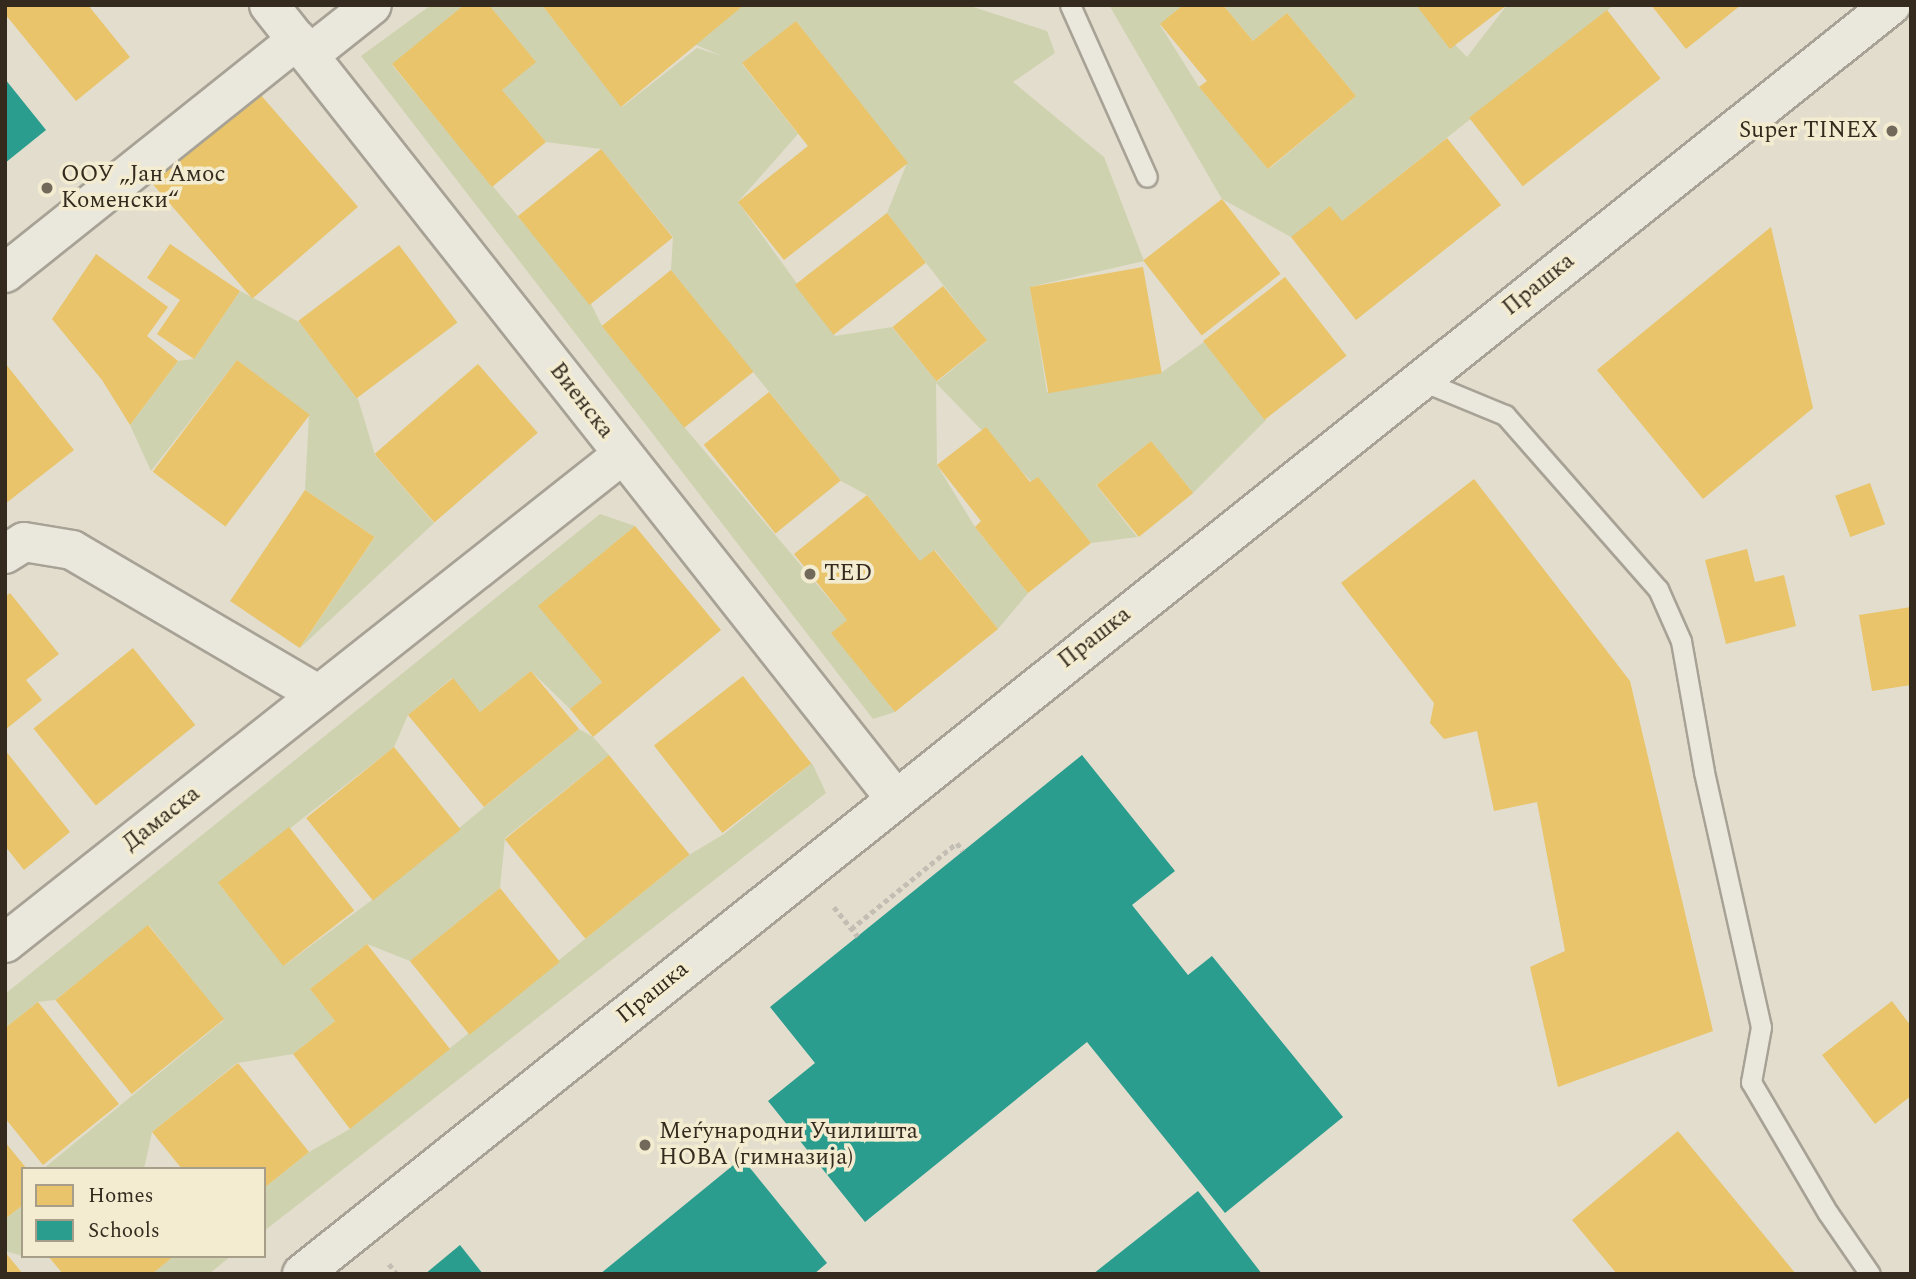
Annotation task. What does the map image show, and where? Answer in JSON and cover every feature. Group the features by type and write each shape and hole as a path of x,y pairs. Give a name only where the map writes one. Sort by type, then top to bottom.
{"street":[{"name":"Виенска","path":"269,5 894,797"},
{"path":"5,273 303,48 372,5"},
{"name":"Прашка","path":"302,1274 894,797 1891,5"},
{"name":"Дамаска","path":"5,943 622,454"},
{"path":"5,554 24,542 72,550 319,695"}],"lane":[{"path":"1070,5 1147,177"},
{"path":"1420,380 1505,415 1658,589 1681,641 1704,772 1762,1027 1751,1082 1828,1213 1870,1274"}],"path":[{"path":"851,929 957,843 963,851"}],"green space":[{"path":"431,5 464,5 392,65 591,304 602,326 685,428 847,620 832,633 895,712 873,719 361,56"},
{"path":"489,5 542,5 622,107 697,48 722,56 694,44 744,5 967,5 1047,31 1055,53 1013,82 1104,157 1144,261 1030,287 1047,392 1161,373 1204,342 1266,420 1193,493 1151,441 1096,485 1137,537 1091,543 936,383 937,465 975,527 1028,593 998,629 935,550 920,561 867,495 841,481 671,270 673,237 601,149 546,142 502,90 535,61","holes":["796,21 907,163 887,213 987,341 937,382 892,327 835,336 738,202 798,134 742,64"]},
{"path":"1109,5 1183,5 1160,25 1199,87 1269,169 1356,96 1287,13 1253,41 1223,5 1416,5 1467,57 1507,5 1614,5 1342,221 1291,237 1222,199"},
{"path":"240,291 299,322 358,399 375,455 434,523 300,648 375,537 305,490 309,415 237,360 151,471 130,425 178,361 194,359"},
{"path":"600,514 635,526 539,606 602,682 570,709 531,671 480,712 452,678 408,715 394,747 219,884 285,965 372,900 579,729 593,737 609,755 505,838 500,888 410,961 367,944 310,989 335,1021 293,1054 237,1063 152,1132 144,1167 45,1167 224,1020 149,925 55,1000 38,1002 5,1028 5,994"},
{"path":"812,763 826,793 266,1229 266,1186 309,1152 350,1129 689,855 724,834"},
{"path":"21,1207 21,1255 5,1251 5,1219"},
{"path":"172,1258 229,1258 209,1274 152,1274"}],"building: Homes":[{"path":"5,5 88,5 130,57 76,101 5,14"},
{"path":"464,5 489,5 536,62 502,90 546,142 492,187 392,64"},
{"path":"542,5 744,5 621,107"},
{"path":"1183,5 1223,5 1253,41 1287,13 1356,96 1268,169 1199,87 1207,81 1160,24"},
{"path":"1416,5 1507,5 1450,49"},
{"path":"1651,5 1741,5 1686,49"},
{"path":"1607,10 1661,79 1523,186 1469,118"},
{"path":"796,21 908,163 784,260 738,202 808,146 742,63"},
{"path":"253,86 358,207 252,299 147,178"},
{"path":"1447,138 1501,205 1356,320 1291,237 1330,206 1342,221"},
{"path":"601,149 673,238 590,305 518,216"},
{"path":"1222,199 1280,274 1202,335 1143,261"},
{"path":"887,213 926,263 834,335 795,285"},
{"path":"1771,227 1813,408 1703,499 1597,370"},
{"path":"170,244 240,291 194,359 157,334 180,300 147,278"},
{"path":"399,245 457,322 357,398 298,321"},
{"path":"96,254 168,307 147,336 178,361 130,425 102,380 52,319"},
{"path":"1143,267 1162,373 1049,393 1030,287"},
{"path":"671,270 753,372 684,428 602,326"},
{"path":"1285,277 1347,356 1265,420 1203,341"},
{"path":"943,286 987,340 937,381 892,327"},
{"path":"237,360 310,415 225,527 153,472"},
{"path":"5,363 74,450 5,504"},
{"path":"478,364 538,433 434,523 375,454"},
{"path":"769,392 841,481 775,533 704,445"},
{"path":"986,427 1030,482 1038,477 1091,543 1028,593 975,527 981,521 937,465"},
{"path":"1151,441 1193,493 1139,537 1097,485"},
{"path":"1474,479 1630,681 1713,1031 1558,1087 1530,967 1565,951 1537,802 1494,811 1477,731 1444,739 1430,723 1434,703 1341,583"},
{"path":"1870,483 1885,524 1850,537 1835,496"},
{"path":"305,490 375,537 300,648 230,601"},
{"path":"867,495 920,561 934,550 998,629 895,712 831,633 847,620 794,554"},
{"path":"635,526 721,630 593,737 570,709 602,682 538,606"},
{"path":"1747,549 1755,582 1784,575 1796,626 1726,644 1705,560"},
{"path":"10,593 59,654 26,680 42,700 5,730 5,597"},
{"path":"1911,607 1911,685 1872,691 1859,615"},
{"path":"133,648 195,725 96,805 34,729"},
{"path":"531,671 579,729 484,807 408,715 453,678 480,712"},
{"path":"743,676 811,763 722,833 654,746"},
{"path":"394,747 461,829 373,900 306,818"},
{"path":"5,750 70,832 24,870 5,846"},
{"path":"609,755 690,854 585,939 505,839"},
{"path":"289,827 354,911 283,966 218,882"},
{"path":"500,888 560,962 470,1035 410,961"},
{"path":"148,925 224,1019 132,1094 56,1000"},
{"path":"367,944 450,1049 350,1129 293,1054 335,1021 310,989"},
{"path":"1892,1001 1911,1026 1911,1096 1875,1124 1822,1055"},
{"path":"38,1002 119,1104 43,1165 5,1118 5,1028"},
{"path":"238,1063 309,1152 266,1186 266,1167 180,1167 152,1132"},
{"path":"1678,1131 1796,1274 1617,1274 1572,1220"},
{"path":"5,1142 25,1167 21,1167 21,1207 5,1219"},
{"path":"5,1252 23,1274 5,1274"},
{"path":"50,1258 172,1258 152,1274 63,1274"}],"building: Schools":[{"path":"5,79 46,130 5,163"},
{"path":"1082,755 1175,871 1132,905 1188,975 1212,956 1343,1117 1225,1213 1087,1042 865,1222 768,1101 815,1063 770,1007"},
{"path":"742,1158 827,1263 814,1274 600,1274"},
{"path":"1198,1191 1262,1274 1093,1274"},
{"path":"460,1245 483,1274 425,1274"}],"place":[{"name":"Super TINEX","path":"1892,131"},
{"name":"ООУ „Јан Амос Коменски“","path":"47,188"},
{"name":"TED","path":"810,574"},
{"name":"Меѓународни Училишта НОВА (гимназија)","path":"645,1145"}]}
